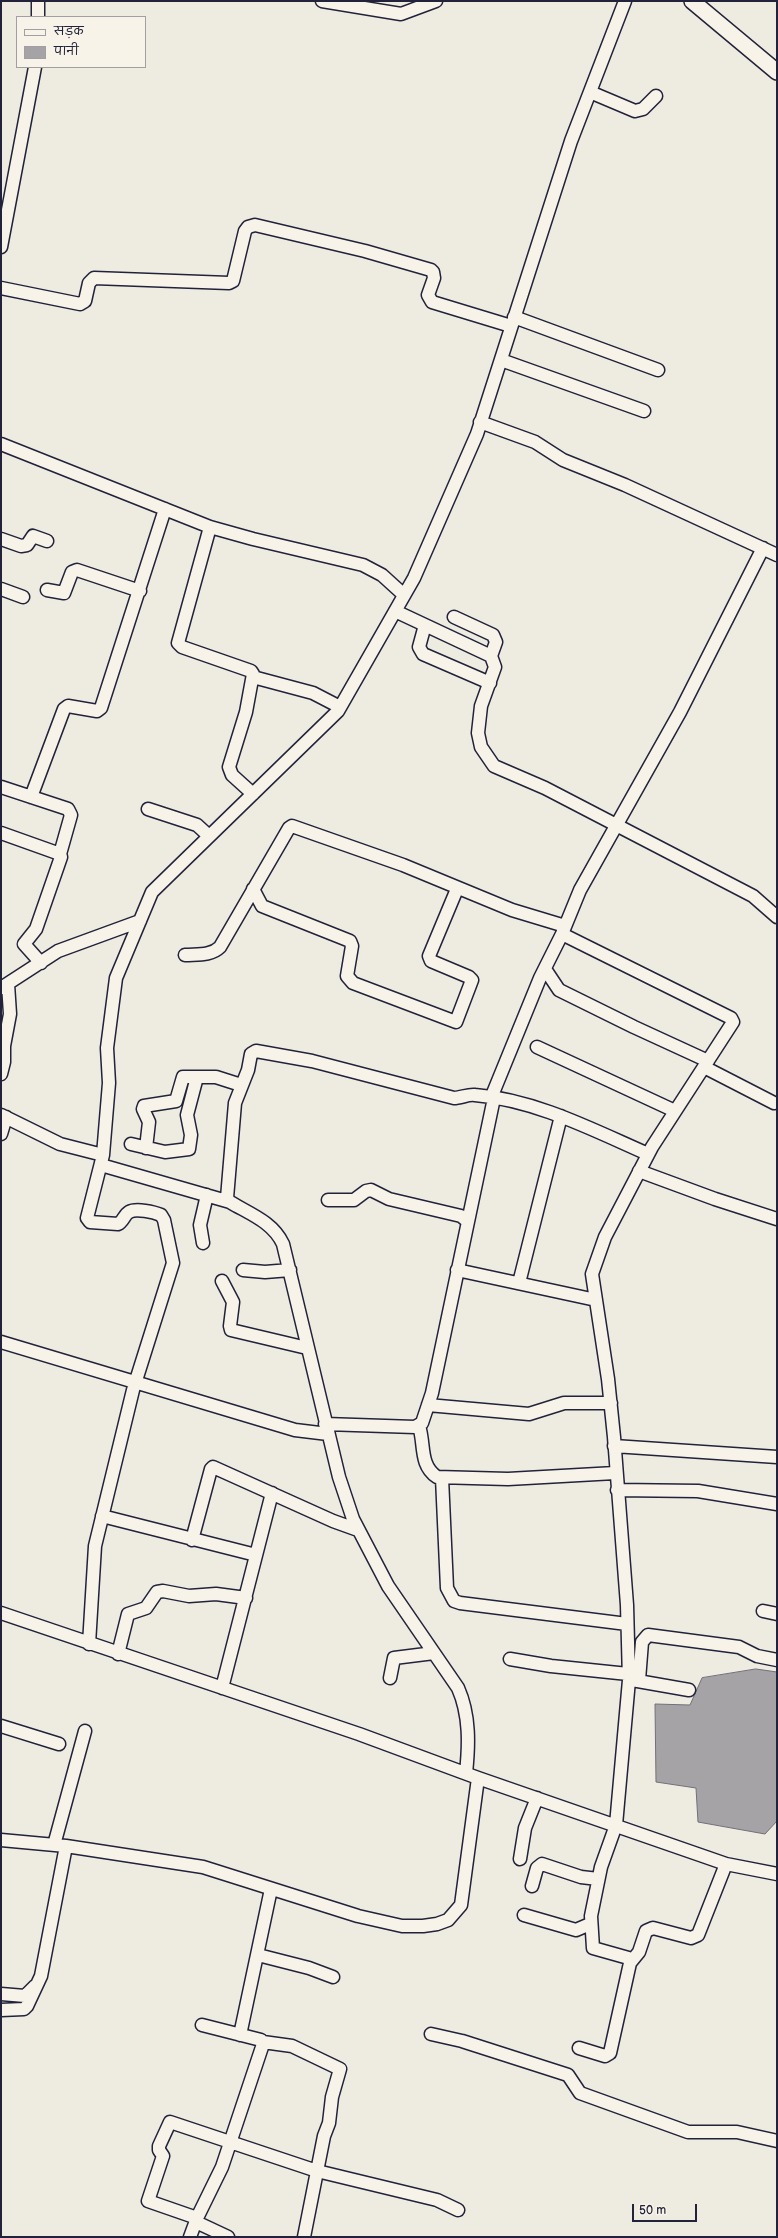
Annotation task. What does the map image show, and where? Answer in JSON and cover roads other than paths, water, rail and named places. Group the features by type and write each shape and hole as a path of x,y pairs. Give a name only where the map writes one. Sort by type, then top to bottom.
{"main road":[{"path":"692,1 777,72"}],"street":[{"path":"38,1 38,16"},
{"path":"322,1 401,14 436,1"},
{"path":"89,1644 95,1546 135,1382 173,1259 161,1215 155,1212 132,1211 118,1224 88,1221 102,1160 109,1083 107,1048 116,978 152,892 340,707 414,578 480,422 571,140 625,1"},
{"path":"1,246 35,68"},
{"path":"590,92 635,112 643,109 656,96"},
{"path":"1,288 80,304 85,301 89,283 94,278 229,283 233,281 246,231 248,227 255,225 365,251 430,270 433,272 434,278 428,295 432,302 513,322 658,370"},
{"path":"501,360 644,410"},
{"path":"480,422 535,442 563,460 625,485 777,555"},
{"path":"1,444 210,527 363,565 382,575 404,595"},
{"path":"31,797 64,709 68,706 97,711 101,708 166,510"},
{"path":"210,527 178,643 182,647 251,671 254,677 246,712 229,767 232,775 253,794"},
{"path":"1,539 21,546 27,545 33,536 48,541"},
{"path":"615,1473 508,1480 442,1478 432,1474 424,1460 419,1426 422,1423 428,1405 493,1098 544,968 564,930 584,881 680,712 763,548"},
{"path":"47,590 64,593 72,572 77,570 140,591"},
{"path":"1,589 23,597"},
{"path":"395,611 492,656"},
{"path":"454,617 493,635 496,642 492,656 495,667 481,706 478,733 481,747 494,766 538,785 753,896 777,917"},
{"path":"425,625 419,647 423,654 490,683"},
{"path":"254,677 313,692 340,707"},
{"path":"1,787 64,807 70,812 71,815 60,854 61,857 36,929 24,944 41,963"},
{"path":"148,809 197,825 209,836"},
{"path":"185,955 207,954 216,951 220,947 289,828 292,826 403,865 564,930 731,1018 733,1022 731,1027 675,1110 648,1154 605,1237 594,1266 592,1280 610,1403 614,1446 632,1678"},
{"path":"1,833 60,854"},
{"path":"253,889 262,906 350,941 352,946 347,976 353,983 456,1022 472,980 469,977 431,961 429,956 457,888"},
{"path":"1,1074 10,1014 4,986 58,951 140,921"},
{"path":"544,968 559,990 706,1064 774,1103"},
{"path":"537,1047 675,1110"},
{"path":"230,1202 227,1194 235,1103 248,1070 251,1054 256,1051 312,1061 454,1098 474,1095 525,1104 561,1116 648,1154"},
{"path":"131,1144 174,1152 189,1149 191,1135 187,1115 197,1076"},
{"path":"146,1148 149,1122 143,1109 144,1106 174,1102 178,1098 183,1077 216,1077 241,1085"},
{"path":"1,1134 3,1116 60,1144 102,1160 230,1202 270,1225 278,1233 283,1244 290,1270 326,1429 339,1477 358,1530 388,1586 458,1688 464,1705 468,1738 466,1773"},
{"path":"519,1283 561,1116"},
{"path":"639,1171 715,1200 777,1219"},
{"path":"328,1200 354,1200 366,1191 371,1190 389,1199 457,1215 467,1222"},
{"path":"203,1243 200,1225 207,1195"},
{"path":"243,1270 265,1272 290,1270"},
{"path":"457,1270 596,1300"},
{"path":"222,1281 233,1302 230,1326 231,1330 307,1348"},
{"path":"1,1342 294,1430 419,1426"},
{"path":"428,1405 529,1414 564,1403 610,1403"},
{"path":"614,1446 777,1457"},
{"path":"192,1540 211,1469 214,1468 333,1521 358,1530"},
{"path":"442,1478 447,1588 454,1601 627,1624"},
{"path":"617,1490 698,1491 777,1504"},
{"path":"222,1688 272,1493"},
{"path":"102,1516 256,1555"},
{"path":"118,1654 128,1614 146,1608 157,1592 185,1596 216,1594 246,1598"},
{"path":"763,1611 777,1614"},
{"path":"1,1613 118,1654 360,1734 478,1778 726,1864 777,1874"},
{"path":"632,1959 593,1948 590,1924 598,1879 616,1825 632,1678 642,1642 648,1636 739,1647 757,1656 777,1660"},
{"path":"390,1678 394,1658 434,1653"},
{"path":"510,1659 540,1665 632,1678 689,1690"},
{"path":"1,1726 59,1744"},
{"path":"54,1845 85,1731"},
{"path":"1,1840 66,1846 203,1867 358,1916 402,1926 423,1926 448,1920 460,1905 478,1778"},
{"path":"520,1859 525,1828 537,1798"},
{"path":"1,2010 24,2009 28,2006 41,1976 66,1846"},
{"path":"532,1886 537,1868 542,1864 581,1877 598,1879"},
{"path":"579,2048 605,2056 610,2053 632,1959 638,1954 646,1931 650,1929 690,1938 698,1935 726,1864"},
{"path":"240,2035 271,1889"},
{"path":"524,1914 576,1930 590,1924"},
{"path":"258,1955 310,1968 333,1977"},
{"path":"1,1994 25,1996 37,1984"},
{"path":"202,2025 263,2042 292,2046 340,2069 304,2237"},
{"path":"431,2034 462,2041 568,2075 580,2093 688,2132 737,2132 777,2142"},
{"path":"190,2237 196,2220 222,2167 263,2042"},
{"path":"228,2237 196,2220 148,2201 163,2158 163,2154 158,2148 168,2124 172,2122 229,2143 317,2171 437,2200 458,2210"}],"water":[{"path":"756,1669 777,1672 777,1821 765,1834 698,1822 696,1788 656,1782 655,1704 690,1705 702,1678"}]}
